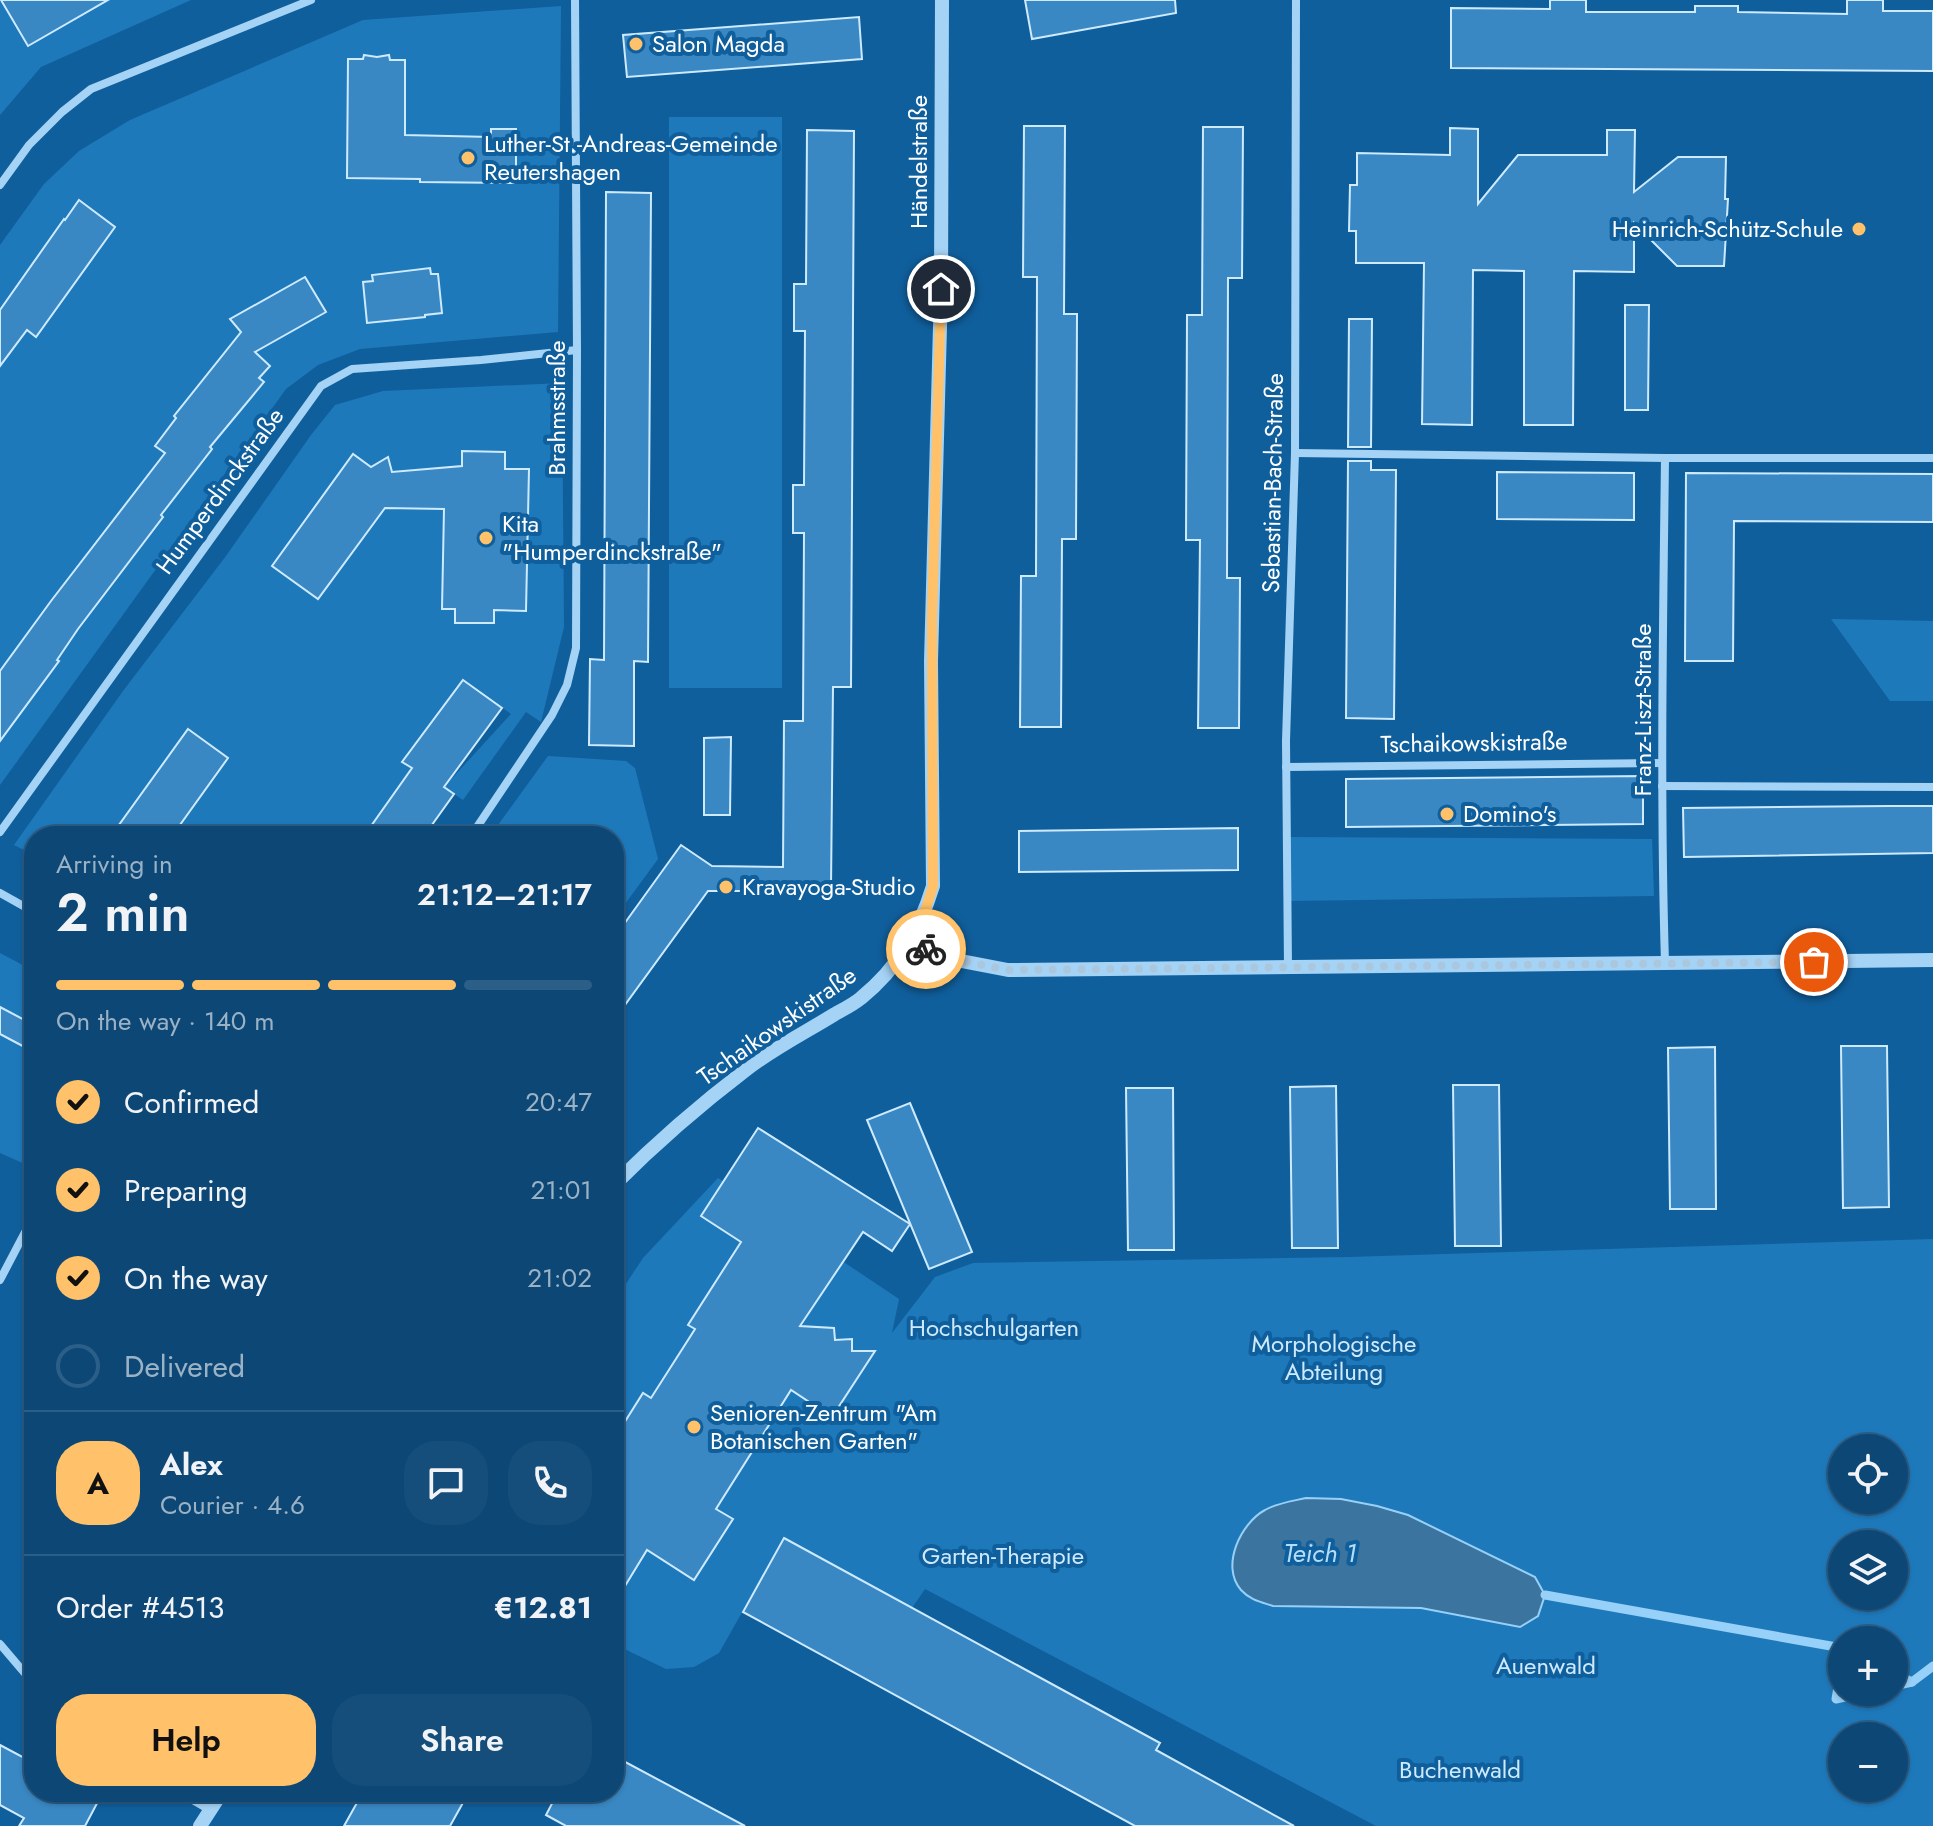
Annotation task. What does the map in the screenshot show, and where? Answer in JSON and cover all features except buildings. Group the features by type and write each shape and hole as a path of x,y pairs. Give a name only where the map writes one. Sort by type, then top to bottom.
{"street":[{"path":"0,185 29,145 91,89 311,0"},
{"name":"Brahmsstraße","path":"478,826 552,715 567,685 576,648 575,0"},
{"name":"Händelstraße","path":"910,943 924,915 933,886 931,661 941,289 942,0"},
{"name":"Sebastian-Bach-Straße","path":"1288,968 1286,767 1295,453 1296,0"},
{"name":"Humperdinckstraße","path":"0,832 321,386 352,369 577,350"},
{"path":"1295,453 1933,458"},
{"name":"Franz-Liszt-Straße","path":"1665,458 1662,763 1665,963"},
{"name":"Tschaikowskistraße","path":"1286,767 1662,763"},
{"path":"1662,786 1933,787"},
{"path":"0,893 24,906"},
{"path":"910,943 956,960 1008,970 1933,960"},
{"name":"Tschaikowskistraße","path":"624,1176 687,1118 750,1067 861,998 888,972 910,943"},
{"path":"0,1280 24,1234"},
{"path":"0,1644 24,1672"},
{"path":"196,1802 210,1810"},
{"path":"200,1826 215,1802"}],"green space":[{"path":"0,0 191,0 41,67 0,115"},
{"path":"561,6 558,332 360,349 318,365 286,389 0,785 0,245 44,184 79,151 130,120 363,20"},
{"path":"669,117 782,117 782,688 669,688"},
{"path":"562,383 564,627 541,722 526,712 463,800 444,787 511,714 463,680 403,761 412,768 370,826 27,826 123,691 335,405 383,391"},
{"path":"1831,619 1933,621 1933,701 1890,701"},
{"path":"548,756 626,761 635,768 658,859 624,905 624,826 497,826"},
{"path":"24,831 24,850 14,845"},
{"path":"1287,837 1652,839 1654,896 1287,901"},
{"path":"0,953 24,966 24,1164 0,1153"},
{"path":"718,1178 899,1299 892,1333 935,1277 973,1263 1349,1257 1933,1239 1933,1826 1376,1826 925,1589 912,1608 784,1538 719,1653 694,1667 666,1669 624,1649 624,1287 643,1258"}],"water":[{"name":"Teich 1","path":"1306,1498 1341,1499 1408,1515 1535,1577 1545,1595 1538,1616 1520,1627 1421,1608 1273,1606 1252,1598 1241,1590 1233,1569 1233,1558 1241,1535 1265,1510"}],"waterway":[{"path":"1545,1595 1828,1646"},
{"path":"1908,1680 1912,1682 1933,1666"},
{"path":"1908,1683 1912,1682"}],"way so far":[{"path":"926,949 956,960 1008,970 1814,962"}],"place":[{"name":"Salon Magda","path":"636,44"},
{"name":"Luther-St.-Andreas-Gemeinde Reutershagen","path":"468,158"},
{"name":"Heinrich-Schütz-Schule","path":"1859,229"},
{"name":"Kita \"Humperdinckstraße\"","path":"486,538"},
{"name":"Domino's","path":"1447,814"},
{"name":"Kravayoga-Studio","path":"726,887"},
{"name":"Senioren-Zentrum \"Am Botanischen Garten\"","path":"694,1427"}],"route":[{"path":"926,949 910,943 924,915 933,886 931,661 941,289"}],"park label":[{"name":"Hochschulgarten","path":"994,1328"},
{"name":"Morphologische Abteilung","path":"1334,1358"},
{"name":"Garten-Therapie","path":"1003,1556"},
{"name":"Auenwald","path":"1546,1666"},
{"name":"Buchenwald","path":"1460,1770"}]}
